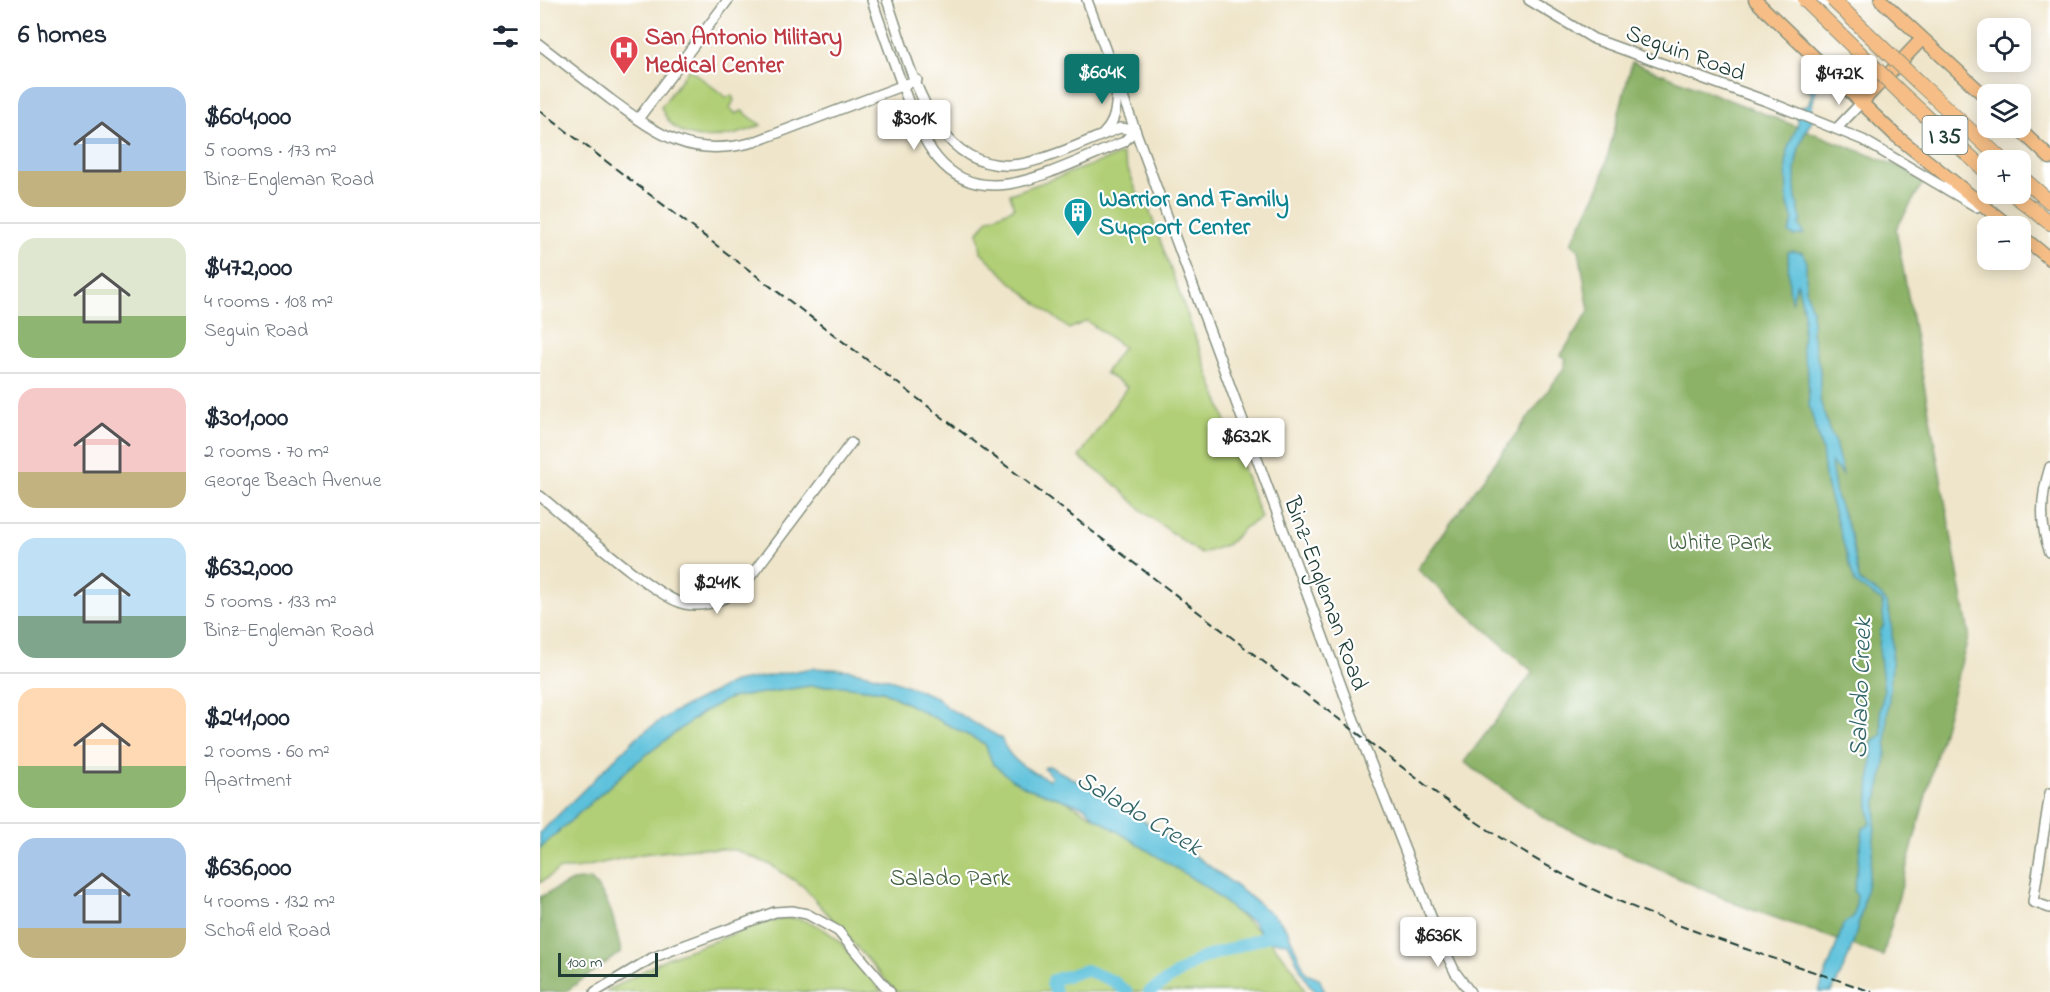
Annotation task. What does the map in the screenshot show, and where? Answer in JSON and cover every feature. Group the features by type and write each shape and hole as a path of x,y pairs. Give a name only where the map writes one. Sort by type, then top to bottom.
{"highway":[{"name":"I 35","path":"1805,0 1977,163"},
{"name":"I 35","path":"1833,0 1991,150"},
{"path":"2031,181 2050,192"},
{"path":"2031,185 2050,202"},
{"path":"2026,204 2050,223"}],"main road":[{"path":"1881,0 1977,89"},
{"path":"1761,2 1861,103 1935,168 1996,216"},
{"path":"1861,103 1922,39"},
{"path":"2029,138 2050,158"},
{"path":"2031,244 2050,259"}],"street":[{"path":"638,119 728,0"},
{"path":"872,0 922,137 931,152 949,170 973,182 998,185 1023,180 1124,142 1135,130"},
{"path":"887,0 932,120 943,135 963,152 988,163 1024,164 1120,128 1135,130"},
{"name":"Binz-Engleman Road","path":"1087,0 1352,715 1435,927 1455,972 1470,992"},
{"name":"Seguin Road","path":"1529,0 1594,39 1821,122 1887,151 1993,216"},
{"path":"540,45 638,119 660,134 684,144 729,148 754,142 917,80"},
{"path":"1102,135 1112,126 1116,112 1117,82"},
{"path":"1836,128 1861,103"},
{"path":"540,496 667,597 696,605 732,596 744,585 850,443"},
{"path":"2050,467 2042,503 2043,523 2050,552"},
{"path":"2050,793 2033,902 2050,908"},
{"path":"595,992 652,958 775,912 792,911 807,914 838,931 890,992"}],"green space":[{"name":"White Park","path":"1632,62 1905,169 1923,183 1896,229 1969,634 1883,956 1739,905 1548,820 1464,762 1533,672 1417,569 1563,370 1566,359 1561,355 1589,311 1579,250 1571,243 1600,186"},
{"path":"689,69 726,97 732,96 734,100 730,108 736,114 742,111 761,125 719,137 691,135 678,130 668,120 661,107"},
{"path":"1122,154 1140,200 1147,204 1261,518 1245,527 1228,544 1201,554 1145,513 1116,485 1079,457 1127,387 1105,373 1123,347 1087,321 1069,329 1011,282 981,252 978,232 988,219 1014,208 1010,194"},
{"name":"Salado Park","path":"810,686 841,686 883,691 985,744 993,764 1027,788 1064,800 1137,841 1206,887 1267,938 1294,969 1305,992 896,992 803,886 771,865 736,850 696,848 642,854 575,869 560,869 540,883 540,848 634,764 703,712 730,698"},
{"path":"590,879 607,903 621,952 565,992 540,992 540,897 572,881"},
{"path":"789,918 805,921 831,934 853,956 882,992 605,992 667,958 764,923"}],"water":[{"path":"1816,72 1820,77 1812,106 1812,119 1800,145 1795,170 1796,197 1802,222 1799,224 1804,234 1794,236 1789,233 1793,221 1787,201 1787,150 1798,124 1796,117 1799,108 1808,105 1812,93 1806,89 1812,73"},
{"path":"1788,252 1803,253 1806,260 1806,291 1812,310 1812,334 1820,370 1820,400 1834,439 1843,475 1831,463 1836,496 1851,535 1859,580 1880,595 1886,603 1892,640 1886,756 1877,799 1868,880 1850,952 1831,992 1819,992 1843,924 1854,916 1857,896 1854,892 1863,829 1871,823 1869,793 1872,741 1882,735 1880,710 1884,692 1879,649 1880,632 1884,624 1882,601 1855,583 1826,484 1822,451 1809,405 1808,373 1802,349 1804,313 1797,282 1792,302 1789,292"},
{"path":"813,668 849,670 893,680 938,698 946,707 1001,738 1014,759 1027,768 1049,780 1052,777 1044,768 1049,766 1139,818 1225,877 1279,920 1287,930 1306,973 1319,978 1325,992 1316,992 1311,987 1288,943 1266,941 1253,922 1236,912 1206,887 1096,818 1085,807 1027,788 1011,779 993,764 985,744 883,691 841,686 810,686 730,698 703,712 634,764 540,848 540,833 638,736 672,713 734,682"}],"waterway":[{"path":"1149,992 1200,959 1277,933"},
{"path":"1056,992 1052,984 1053,980 1086,970 1113,981 1127,992"}],"railway":[{"path":"540,111 1485,828 1553,869 1606,895 1681,926 1872,992"}],"place":[{"name":"San Antonio Military Medical Center","path":"624,76"},
{"name":"Warrior and Family Support Center","path":"1078,238"}],"water label":[{"name":"Salado Creek","path":"1859,688"},
{"name":"Salado Creek","path":"1140,812"}]}
